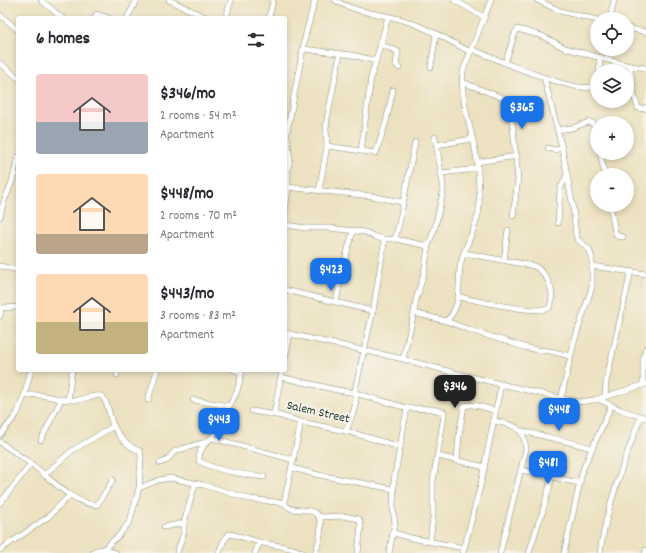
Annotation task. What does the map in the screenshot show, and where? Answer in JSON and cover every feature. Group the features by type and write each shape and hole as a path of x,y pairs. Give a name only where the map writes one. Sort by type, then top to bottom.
{"street":[{"path":"41,0 60,16"},
{"path":"128,16 137,0"},
{"path":"169,0 203,16"},
{"path":"227,16 231,0"},
{"path":"269,16 273,0"},
{"path":"287,178 290,159 287,137 306,34 315,0"},
{"path":"334,0 355,10 407,21 471,50 544,77 590,87"},
{"path":"454,0 484,17"},
{"path":"446,321 452,315 459,297 460,267 478,214 477,165 462,82 463,71 491,0"},
{"path":"538,0 560,11 590,18"},
{"path":"611,12 614,0"},
{"path":"0,15 16,28"},
{"path":"361,150 368,98 388,17"},
{"path":"506,63 515,33 518,29 542,36 565,48 622,64"},
{"path":"634,29 646,32"},
{"path":"431,67 436,34"},
{"path":"382,44 397,51 396,64 399,68"},
{"path":"304,49 352,55 376,61"},
{"path":"319,191 327,146 327,119 340,54"},
{"path":"600,58 600,64"},
{"path":"0,63 16,76"},
{"path":"634,66 646,68"},
{"path":"544,77 562,148 573,207 576,236 589,249 592,258 592,287 570,356 561,399"},
{"path":"462,82 506,100 513,127 517,156 518,180 513,216"},
{"path":"327,146 376,153 386,122 393,90"},
{"path":"634,95 638,108 644,109 646,107"},
{"path":"558,130 572,128 590,122"},
{"path":"403,359 416,300 424,273 428,246 435,227 443,192 435,137"},
{"path":"437,145 472,138"},
{"path":"395,239 415,142"},
{"path":"548,148 554,150 562,148"},
{"path":"441,173 517,156"},
{"path":"0,217 16,165"},
{"path":"558,223 560,189 567,176"},
{"path":"287,187 371,196 402,202"},
{"path":"611,212 617,236 623,237"},
{"path":"287,225 365,232 383,239 395,239 428,246"},
{"path":"504,260 508,230"},
{"path":"336,302 342,270 353,231"},
{"path":"346,431 354,409 357,382 373,311 384,244 383,239"},
{"path":"459,297 528,309 544,310 551,306 552,292 544,274 540,269 534,266 464,253"},
{"path":"0,266 16,270"},
{"path":"592,266 646,274"},
{"path":"605,397 606,382 631,271"},
{"path":"287,290 373,311"},
{"path":"0,316 1,308 16,308"},
{"path":"414,313 446,321 524,347 570,356"},
{"path":"287,334 403,359 501,385 579,402 598,400 645,385 643,359 646,348"},
{"path":"0,435 17,414 24,396 29,372"},
{"path":"68,400 72,372"},
{"path":"148,400 156,372"},
{"path":"160,463 166,461 175,451 206,442 212,438 226,417 229,406 237,390 242,372"},
{"name":"Salem Street","path":"282,372 274,414 301,422 346,431 400,447"},
{"path":"281,377 407,408 436,410 444,413 433,481 433,516 430,542"},
{"path":"26,384 35,395"},
{"path":"394,533 464,551 485,467 501,385"},
{"path":"24,396 35,395 61,400 77,400 96,395 102,396 114,426 125,442 133,449 140,451 139,488 130,521 120,534 104,549"},
{"path":"40,440 61,400"},
{"path":"193,400 229,406"},
{"path":"598,400 644,417 629,448 606,520 600,553"},
{"path":"457,461 459,435 464,406 476,406 496,411"},
{"path":"564,553 579,483 591,448 611,406"},
{"path":"389,553 396,524 392,510 400,447 407,408"},
{"path":"252,411 276,415"},
{"path":"494,421 516,427 522,431 591,448"},
{"path":"284,503 301,422"},
{"path":"44,475 73,450 114,426"},
{"path":"500,553 526,449 522,431"},
{"path":"212,438 294,460"},
{"path":"0,442 76,499 97,505 113,480"},
{"path":"206,442 200,451 199,461 240,474 264,477"},
{"path":"438,456 485,467"},
{"path":"0,502 31,464"},
{"path":"292,468 318,475 394,489"},
{"path":"521,470 579,483"},
{"path":"529,553 552,477"},
{"path":"139,488 159,480 170,478 250,499 284,503 295,510 310,510 319,517 322,526 315,553"},
{"path":"177,553 184,532 184,523 195,484"},
{"path":"0,550 48,517 70,495"},
{"path":"319,517 344,516 359,519 361,525 358,553"},
{"path":"164,527 184,523"},
{"path":"219,553 223,542 229,534 297,550 302,553"},
{"path":"255,553 260,542"},
{"path":"277,553 279,546"},
{"path":"93,553 96,550 104,549 116,553"}]}
